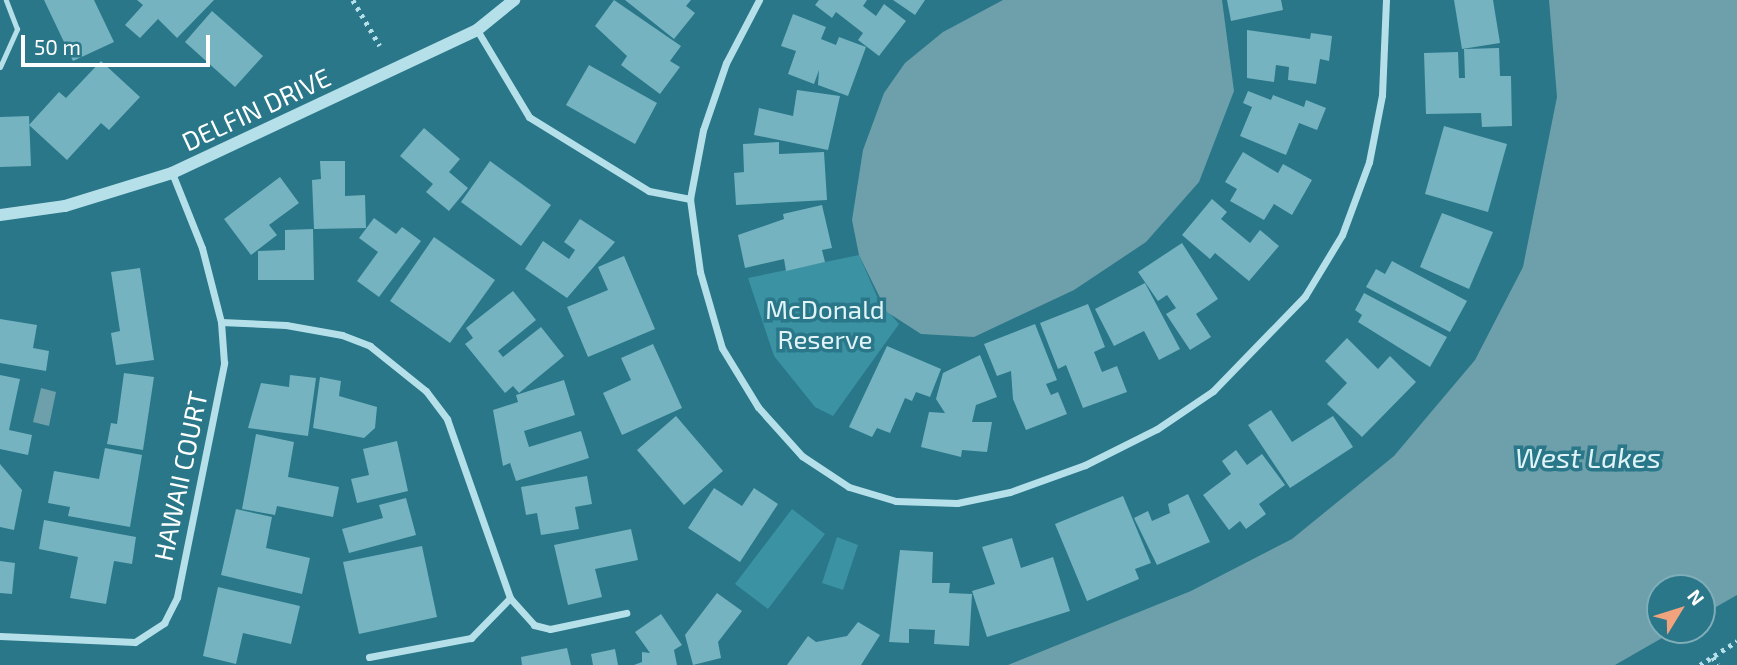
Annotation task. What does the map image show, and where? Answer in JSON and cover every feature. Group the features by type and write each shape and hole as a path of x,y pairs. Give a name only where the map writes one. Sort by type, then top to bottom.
{"street":[{"name":"DELFIN DRIVE","path":"0,215 65,206 172,173 477,30 514,0"},
{"path":"759,0 726,63 702,130 690,199 700,272 722,348 758,407 802,456 849,487 896,501 957,503 1010,492 1085,465 1157,429 1213,391 1306,296 1342,234 1369,162 1382,95 1386,0"},
{"path":"477,30 529,117 649,191 690,199"},
{"name":"HAWAII COURT","path":"0,636 135,642 164,623 177,597 224,363 221,322 202,248 172,173"},
{"path":"221,322 342,335 370,346 426,391 447,419 510,598 534,625 550,629 626,613"},
{"path":"369,657 471,638 510,598"}],"lane":[{"path":"0,67 17,29 6,0"}],"path":[{"path":"353,0 380,46"},
{"path":"1700,665 1737,641"},
{"path":"1713,657 1718,665"}],"green space":[{"name":"McDonald Reserve","path":"859,255 879,301 899,324 833,416 815,407 774,356 748,278"},
{"path":"792,509 825,534 768,609 735,584"},
{"path":"837,537 858,545 843,590 822,583"}],"water":[{"path":"1003,0 1222,0 1234,91 1199,182 1146,242 1074,290 974,337 921,334 887,312 859,255 852,220 863,150 884,93 905,63 943,32"},
{"name":"West Lakes","path":"1549,0 1737,0 1737,595 1716,607 1716,574 1646,574 1646,644 1652,644 1615,665 1008,665 1191,591 1292,539 1394,456 1475,360 1523,267 1557,97"},
{"path":"41,388 56,392 49,426 33,422"}],"building":[{"path":"44,0 94,0 114,42 73,61"},
{"path":"137,0 214,0 177,38 158,19 140,38 125,25 143,5"},
{"path":"614,0 681,46 670,61 680,67 660,94 621,65 627,56 595,26"},
{"path":"625,0 691,0 686,6 695,13 674,39"},
{"path":"819,0 867,0 863,6 876,16 884,4 906,21 879,56 858,40 863,33 836,12 832,18 815,5"},
{"path":"893,0 925,0 915,15"},
{"path":"1227,0 1281,0 1283,10 1231,21"},
{"path":"1454,0 1493,0 1500,43 1462,49"},
{"path":"212,11 263,56 235,87 185,42"},
{"path":"793,14 826,27 821,39 836,45 839,37 866,47 848,96 818,85 819,70 814,84 788,74 796,51 781,46"},
{"path":"1247,30 1310,39 1311,33 1332,36 1329,61 1320,59 1316,84 1288,80 1289,67 1276,65 1274,82 1247,78"},
{"path":"1499,48 1500,76 1511,76 1512,126 1482,127 1481,113 1426,114 1424,53 1458,52 1459,78 1465,78 1464,49"},
{"path":"101,61 140,97 109,130 101,123 67,160 29,125 59,92 66,98"},
{"path":"589,65 657,103 635,144 566,105"},
{"path":"797,90 840,96 828,150 754,135 759,108 793,116"},
{"path":"1248,91 1271,100 1273,95 1304,107 1306,100 1326,108 1317,130 1299,123 1286,155 1240,136 1252,107 1243,103"},
{"path":"29,116 31,166 0,167 0,117"},
{"path":"1444,126 1507,144 1488,212 1425,194"},
{"path":"424,128 460,159 449,172 468,188 449,211 426,192 433,184 400,156"},
{"path":"779,142 779,154 824,152 827,200 736,205 734,173 744,172 743,144"},
{"path":"1243,152 1278,173 1283,164 1312,180 1292,215 1274,204 1264,220 1230,201 1237,189 1225,182"},
{"path":"320,161 345,161 345,196 365,195 366,228 314,229 312,180 321,179"},
{"path":"490,161 551,205 521,246 461,202"},
{"path":"280,177 299,203 269,225 277,235 251,255 224,219"},
{"path":"1212,199 1227,212 1221,219 1250,243 1260,230 1279,246 1249,281 1215,253 1210,259 1182,235"},
{"path":"822,205 832,248 822,250 825,262 786,271 784,259 745,268 738,235 784,219 783,214"},
{"path":"1442,213 1493,232 1469,289 1420,267"},
{"path":"374,218 396,234 402,227 421,241 379,297 357,281 378,252 359,238"},
{"path":"580,219 615,242 567,298 525,269 543,241 569,259 575,250 564,242"},
{"path":"313,229 314,280 258,280 258,251 285,250 285,230"},
{"path":"434,237 495,280 450,343 390,301"},
{"path":"1182,243 1218,299 1196,314 1211,337 1190,350 1166,314 1176,308 1167,295 1158,301 1138,272"},
{"path":"624,256 655,329 588,357 567,307 608,290 598,267"},
{"path":"1392,261 1467,301 1450,332 1366,287 1376,269 1385,274"},
{"path":"140,268 154,360 116,365 111,333 120,331 111,272"},
{"path":"1145,283 1180,349 1159,360 1144,331 1114,346 1095,309"},
{"path":"513,291 536,320 498,351 503,357 541,327 564,356 519,393 513,386 505,393 465,344 473,338 466,328"},
{"path":"1364,293 1447,337 1430,367 1358,322 1362,315 1355,310"},
{"path":"1088,304 1105,347 1094,352 1102,372 1117,366 1127,392 1083,408 1066,365 1058,369 1040,323"},
{"path":"0,319 37,325 33,348 49,351 46,371 0,363"},
{"path":"1035,324 1057,380 1046,384 1051,395 1058,392 1067,414 1026,430 1013,399 1011,371 997,376 984,344"},
{"path":"1347,338 1378,369 1390,356 1416,382 1362,437 1327,404 1347,383 1325,361"},
{"path":"653,344 682,408 622,435 603,393 631,380 621,358"},
{"path":"887,346 941,369 930,397 916,392 912,401 905,398 890,433 877,428 872,437 849,427"},
{"path":"980,355 997,397 976,405 972,422 992,422 987,452 962,450 961,457 921,447 929,412 945,413 936,399 943,373"},
{"path":"124,373 154,377 143,450 107,444 111,423 117,424"},
{"path":"0,375 20,379 9,430 32,435 28,455 0,449"},
{"path":"290,375 316,378 308,436 248,428 261,383 289,387"},
{"path":"320,377 341,381 339,396 377,407 375,428 364,438 313,428"},
{"path":"564,380 575,415 524,431 529,447 581,431 589,458 516,481 510,463 503,466 493,410 518,402 516,395"},
{"path":"1271,410 1292,442 1333,416 1353,447 1290,488 1248,425"},
{"path":"676,416 723,471 684,505 637,450"},
{"path":"256,434 294,442 288,477 339,487 333,517 277,506 275,515 242,509"},
{"path":"397,441 408,491 357,503 351,479 369,475 363,449"},
{"path":"105,448 142,455 130,527 68,516 70,507 48,503 54,471 99,479"},
{"path":"1236,450 1247,465 1262,454 1285,485 1259,504 1266,514 1246,529 1240,521 1229,530 1203,495 1231,474 1222,461"},
{"path":"0,464 22,490 14,530 0,527"},
{"path":"587,476 592,504 575,507 579,529 541,535 537,513 526,515 521,487"},
{"path":"714,488 742,506 754,488 778,504 740,562 688,528"},
{"path":"1188,494 1210,542 1157,565 1134,518 1148,511 1152,521 1170,513 1168,504"},
{"path":"1123,496 1151,563 1135,569 1139,579 1087,601 1055,524"},
{"path":"406,498 416,535 349,553 342,529 383,518 379,505"},
{"path":"236,509 272,517 266,548 310,558 302,594 221,575"},
{"path":"44,520 136,537 132,564 114,561 106,604 70,598 78,557 39,549"},
{"path":"631,529 638,560 595,569 602,597 568,605 554,545"},
{"path":"1012,538 1021,568 1053,557 1070,611 987,637 972,591 995,584 982,547"},
{"path":"422,546 437,617 359,634 343,562"},
{"path":"900,550 933,552 932,583 950,583 949,593 972,594 969,646 934,644 935,630 909,629 909,643 889,642"},
{"path":"0,561 15,563 12,594 0,593"},
{"path":"218,587 300,606 291,644 243,633 236,664 203,656"},
{"path":"717,593 742,611 718,642 721,658 693,665 685,635"},
{"path":"661,614 682,645 674,650 677,665 634,665 642,662 642,652 650,653 635,632"},
{"path":"858,622 880,635 861,665 787,665 808,636 816,642 847,636"},
{"path":"567,648 571,665 522,665 521,657"},
{"path":"615,649 618,665 593,665 591,654"}]}
